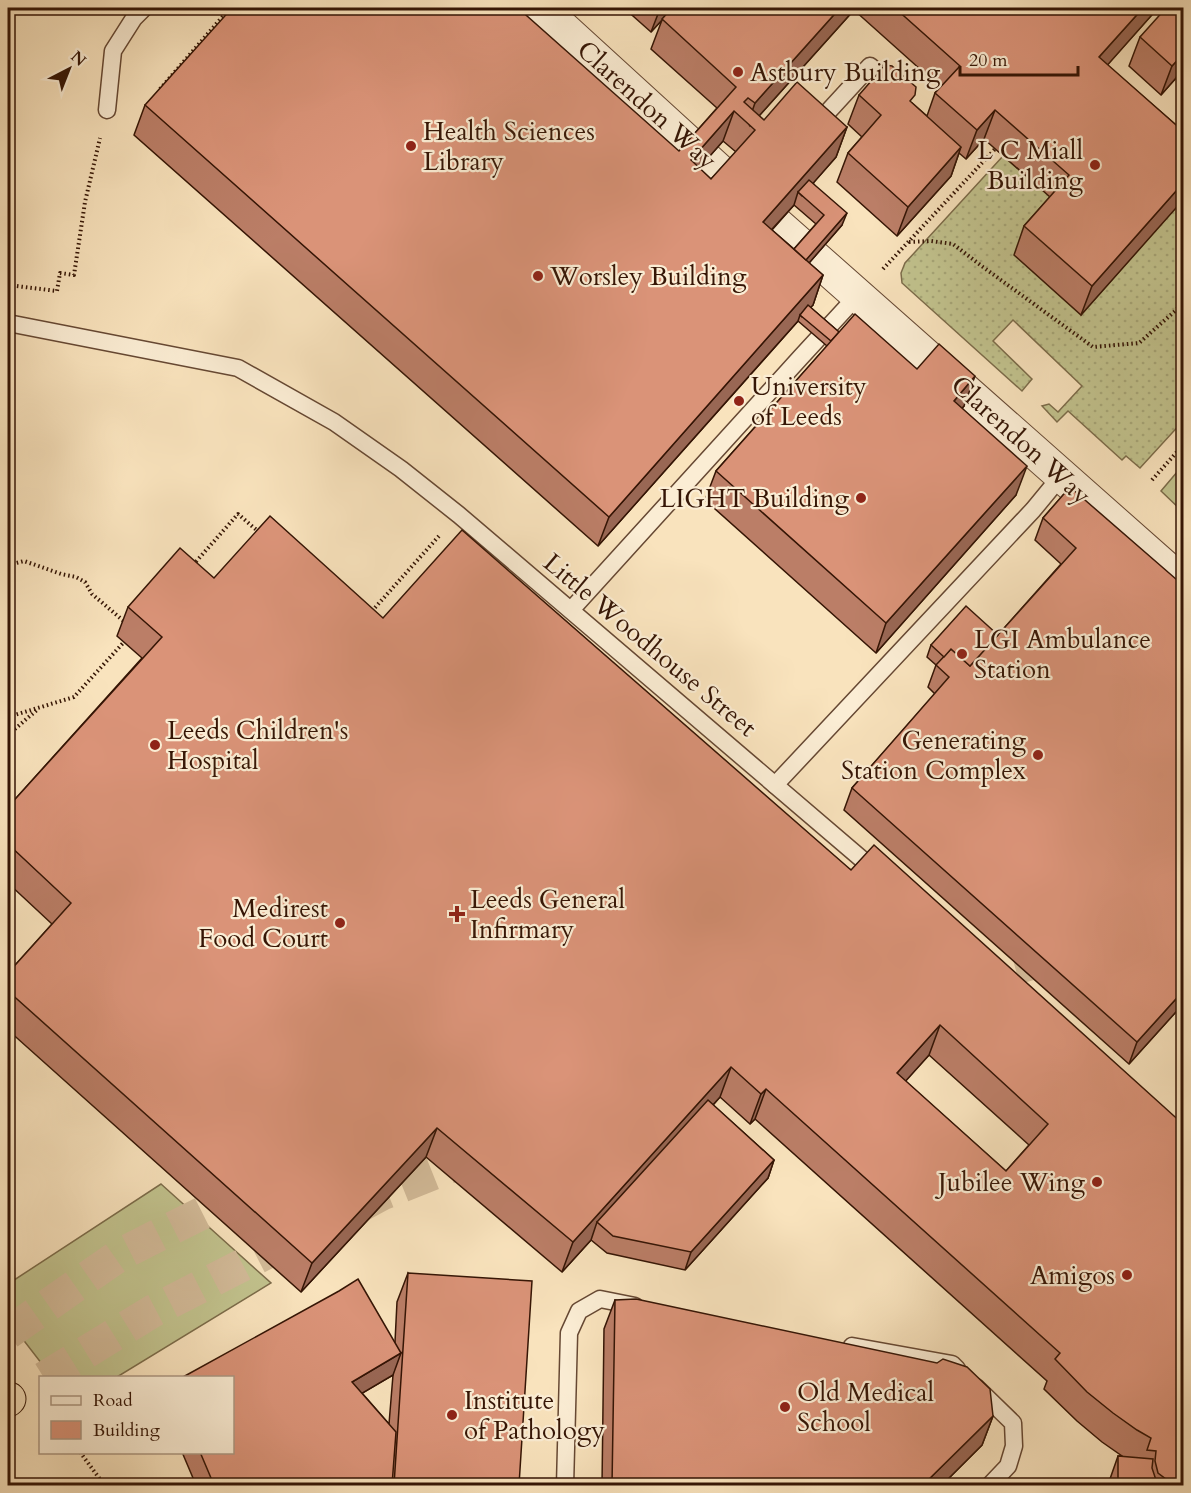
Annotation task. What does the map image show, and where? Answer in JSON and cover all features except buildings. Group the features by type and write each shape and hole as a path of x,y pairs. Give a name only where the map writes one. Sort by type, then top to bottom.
{"street":[{"name":"Clarendon Way","path":"541,8 727,178"},
{"name":"Clarendon Way","path":"777,224 1184,584"}],"lane":[{"path":"106,110 113,51 134,18 144,8"},
{"path":"809,132 870,66 903,95"},
{"path":"572,610 858,295"},
{"name":"Little Woodhouse Street","path":"8,323 238,368 334,422 459,515 893,886"},
{"path":"775,785 1033,510 1061,476"},
{"path":"892,634 906,646"},
{"path":"565,1485 569,1333 579,1311 600,1299 647,1308"},
{"path":"835,1342 952,1364 1013,1423 1014,1446 1008,1467 989,1485"}],"path":[{"path":"156,93 230,8"},
{"path":"8,285 57,291 60,273 74,275 85,202 106,110"},
{"path":"858,295 995,149"},
{"path":"909,242 931,241 953,244 1093,347 1139,343 1184,302"},
{"path":"1152,480 1183,446"},
{"path":"192,566 238,514 265,537"},
{"path":"368,615 433,543"},
{"path":"8,565 24,561 76,577 85,582 92,594 128,625"},
{"path":"8,717 74,697 124,642"},
{"path":"8,735 41,707"},
{"path":"82,1454 105,1485"}],"green space":[{"path":"1003,156 1059,204 1081,315 1183,199 1183,421 1140,468 1126,456 1122,460 1068,411 1057,422 1042,406 1049,404 1058,412 1082,386 1013,320 993,341 1032,379 1022,391 902,283 901,273 905,263"},
{"path":"1183,465 1183,512 1161,491"},
{"path":"161,1184 271,1283 119,1376 51,1376 8,1320 8,1284"}],"tunnel":[{"path":"968,981 1063,955"},
{"path":"358,1207 382,1194 484,1153"},
{"path":"8,1333 121,1254 248,1190"},
{"path":"47,1376 153,1311 301,1235"}],"place":[{"name":"Astbury Building","path":"738,72"},
{"name":"Health Sciences Library","path":"411,146"},
{"name":"L C Miall Building","path":"1095,165"},
{"name":"Worsley Building","path":"538,276"},
{"name":"University of Leeds","path":"739,401"},
{"name":"LIGHT Building","path":"861,498"},
{"name":"LGI Ambulance Station","path":"962,654"},
{"name":"Leeds Children's Hospital","path":"155,745"},
{"name":"Generating Station Complex","path":"1038,755"},
{"name":"Leeds General Infirmary","path":"457,914"},
{"name":"Medirest Food Court","path":"340,923"},
{"name":"Jubilee Wing","path":"1097,1182"},
{"name":"Amigos","path":"1127,1275"},
{"name":"Old Medical School","path":"785,1407"},
{"name":"Institute of Pathology","path":"452,1415"}]}
